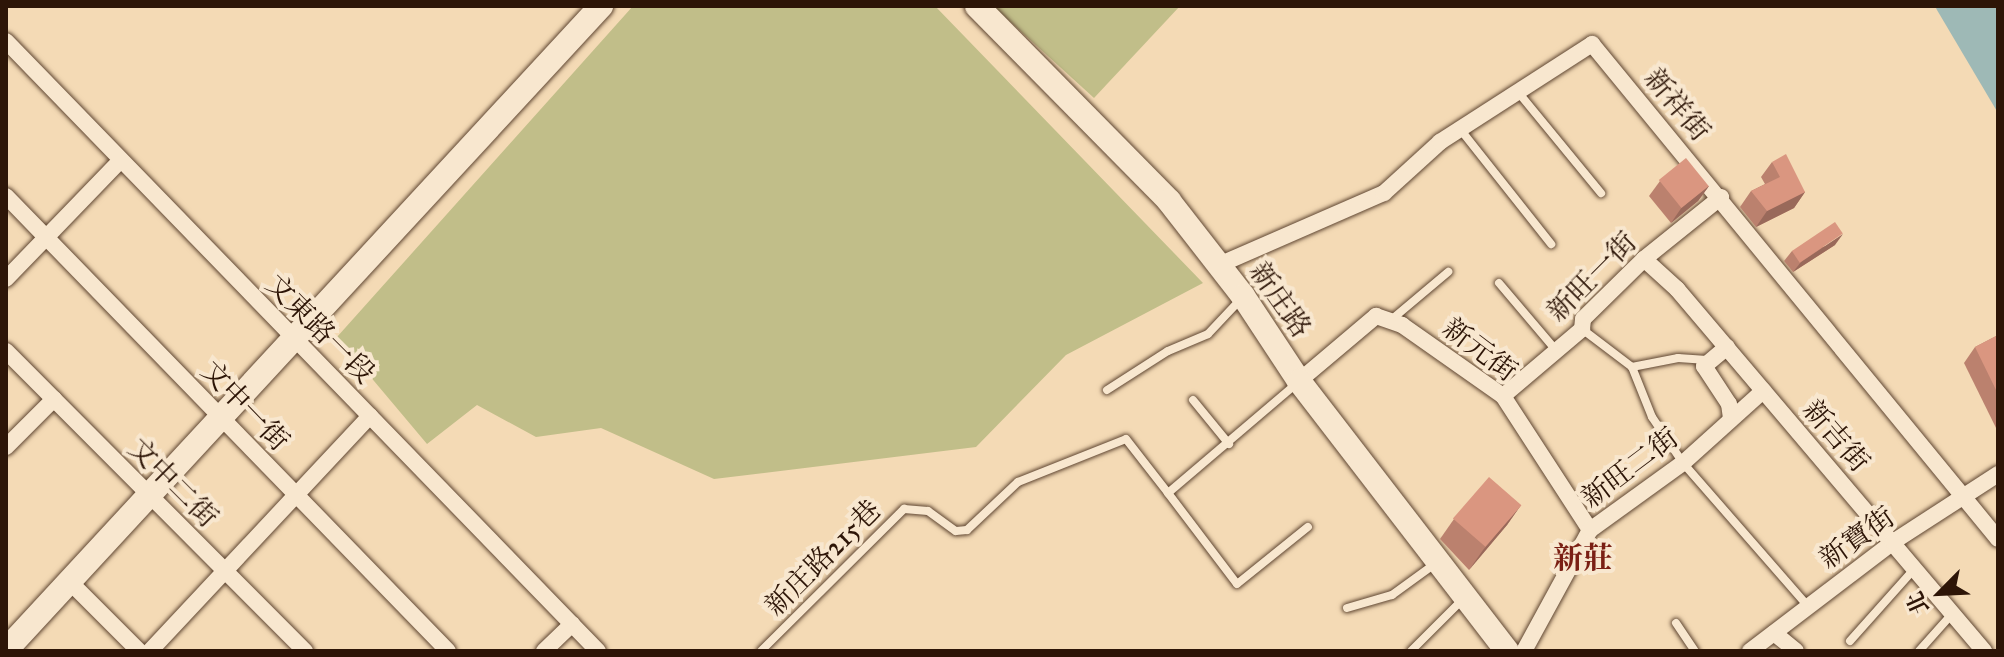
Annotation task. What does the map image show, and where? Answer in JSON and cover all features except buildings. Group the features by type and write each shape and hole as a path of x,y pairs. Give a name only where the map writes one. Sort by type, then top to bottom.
{"street":[{"path":"6,650 295,343 601,6"},
{"name":"新庄路","path":"977,6 1104,129 1219,265 1299,381 1436,563 1507,651"},
{"name":"文東路一段","path":"6,41 295,343 598,651"},
{"name":"新祥街","path":"1219,265 1384,193 1460,129 1592,44 1721,197 1998,539"},
{"path":"6,279 121,160"},
{"name":"文中一街","path":"6,196 448,651"},
{"name":"新旺一街","path":"1503,396 1582,329 1583,319 1644,259 1721,197"},
{"name":"新吉街","path":"1644,259 1660,269 1984,651"},
{"path":"1299,381 1376,316 1391,321"},
{"name":"新元街","path":"1391,321 1503,396 1590,530"},
{"path":"1727,347 1704,366 1729,404 1731,419"},
{"name":"文中二街","path":"6,351 305,651"},
{"name":"新旺二街","path":"1524,651 1590,530 1683,463 1763,391"},
{"path":"6,447 54,399"},
{"path":"150,651 370,416"},
{"name":"新寶街","path":"1750,651 1893,542 1967,498 1998,474"},
{"path":"69,581 139,651"},
{"path":"544,651 572,624"},
{"path":"1774,633 1796,651"}],"lane":[{"path":"1517,92 1601,193"},
{"path":"1460,129 1551,244"},
{"path":"1391,321 1448,272"},
{"path":"1499,283 1555,349"},
{"path":"1107,390 1168,351 1208,334 1243,296"},
{"path":"1582,329 1632,367 1652,417 1683,463 1807,605"},
{"path":"1632,367 1678,358 1708,361"},
{"path":"1299,381 1168,493 1237,584 1308,527"},
{"path":"1193,400 1229,444"},
{"name":"新庄路215巷","path":"761,651 904,509 928,511 956,531 967,530 1018,482 1126,439 1168,493"},
{"path":"1347,608 1392,595 1436,563"},
{"path":"1850,641 1915,568"},
{"path":"1411,651 1465,597"},
{"path":"1919,651 1952,613"},
{"path":"1676,623 1695,651"}],"shaded area":[{"path":"633,6 935,6 1203,283 1066,355 976,447 714,479 601,428 536,437 477,405 427,444 337,337"},
{"path":"993,6 1180,6 1094,98"}],"water":[{"path":"1935,6 1998,6 1998,113 1937,10"}],"district":[{"name":"新莊","path":"1583,558"}]}
